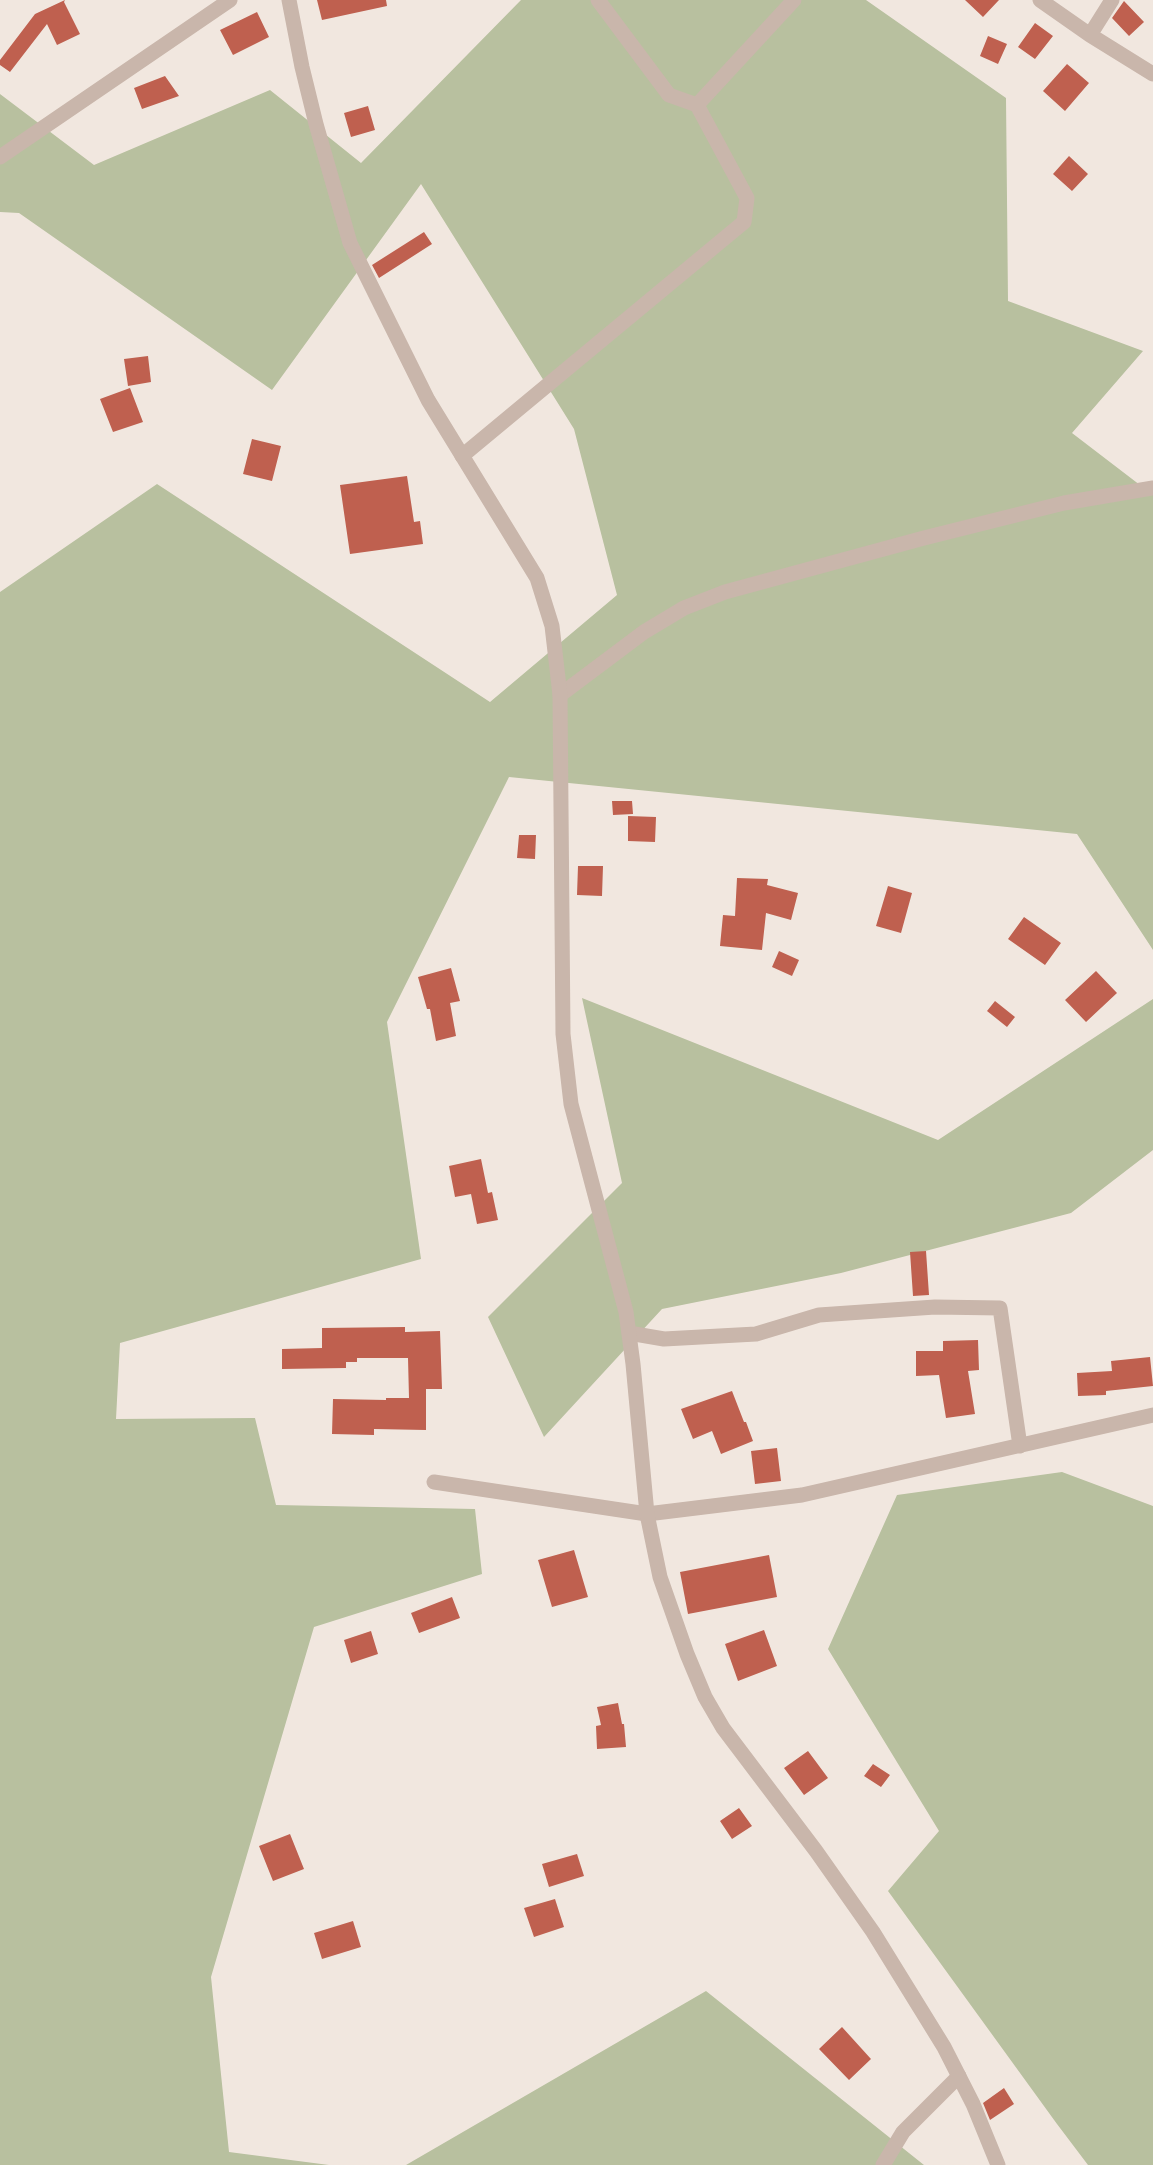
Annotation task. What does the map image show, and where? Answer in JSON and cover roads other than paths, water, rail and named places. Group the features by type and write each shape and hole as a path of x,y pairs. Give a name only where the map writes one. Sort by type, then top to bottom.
{"street":[{"path":"0,157 230,0"},
{"path":"289,0 316,124 350,243 428,400 537,578 552,626 560,695 564,1046 571,1104 626,1312 647,1514 660,1577 705,1697 723,1728 816,1851 873,1932 944,2047 973,2104 998,2165"},
{"path":"462,456 744,222 747,198 697,105 669,95 598,0"},
{"path":"697,105 794,0"},
{"path":"1040,0 1090,35 1153,74"},
{"path":"1090,35 1112,0"},
{"path":"560,695 644,632 684,608 725,592 1064,503 1153,488"},
{"path":"629,1333 664,1339 756,1334 819,1316 935,1307 1000,1308 1020,1446"},
{"path":"434,1482 647,1514 802,1495 1153,1415"},
{"path":"883,2165 903,2132 959,2076"}]}
